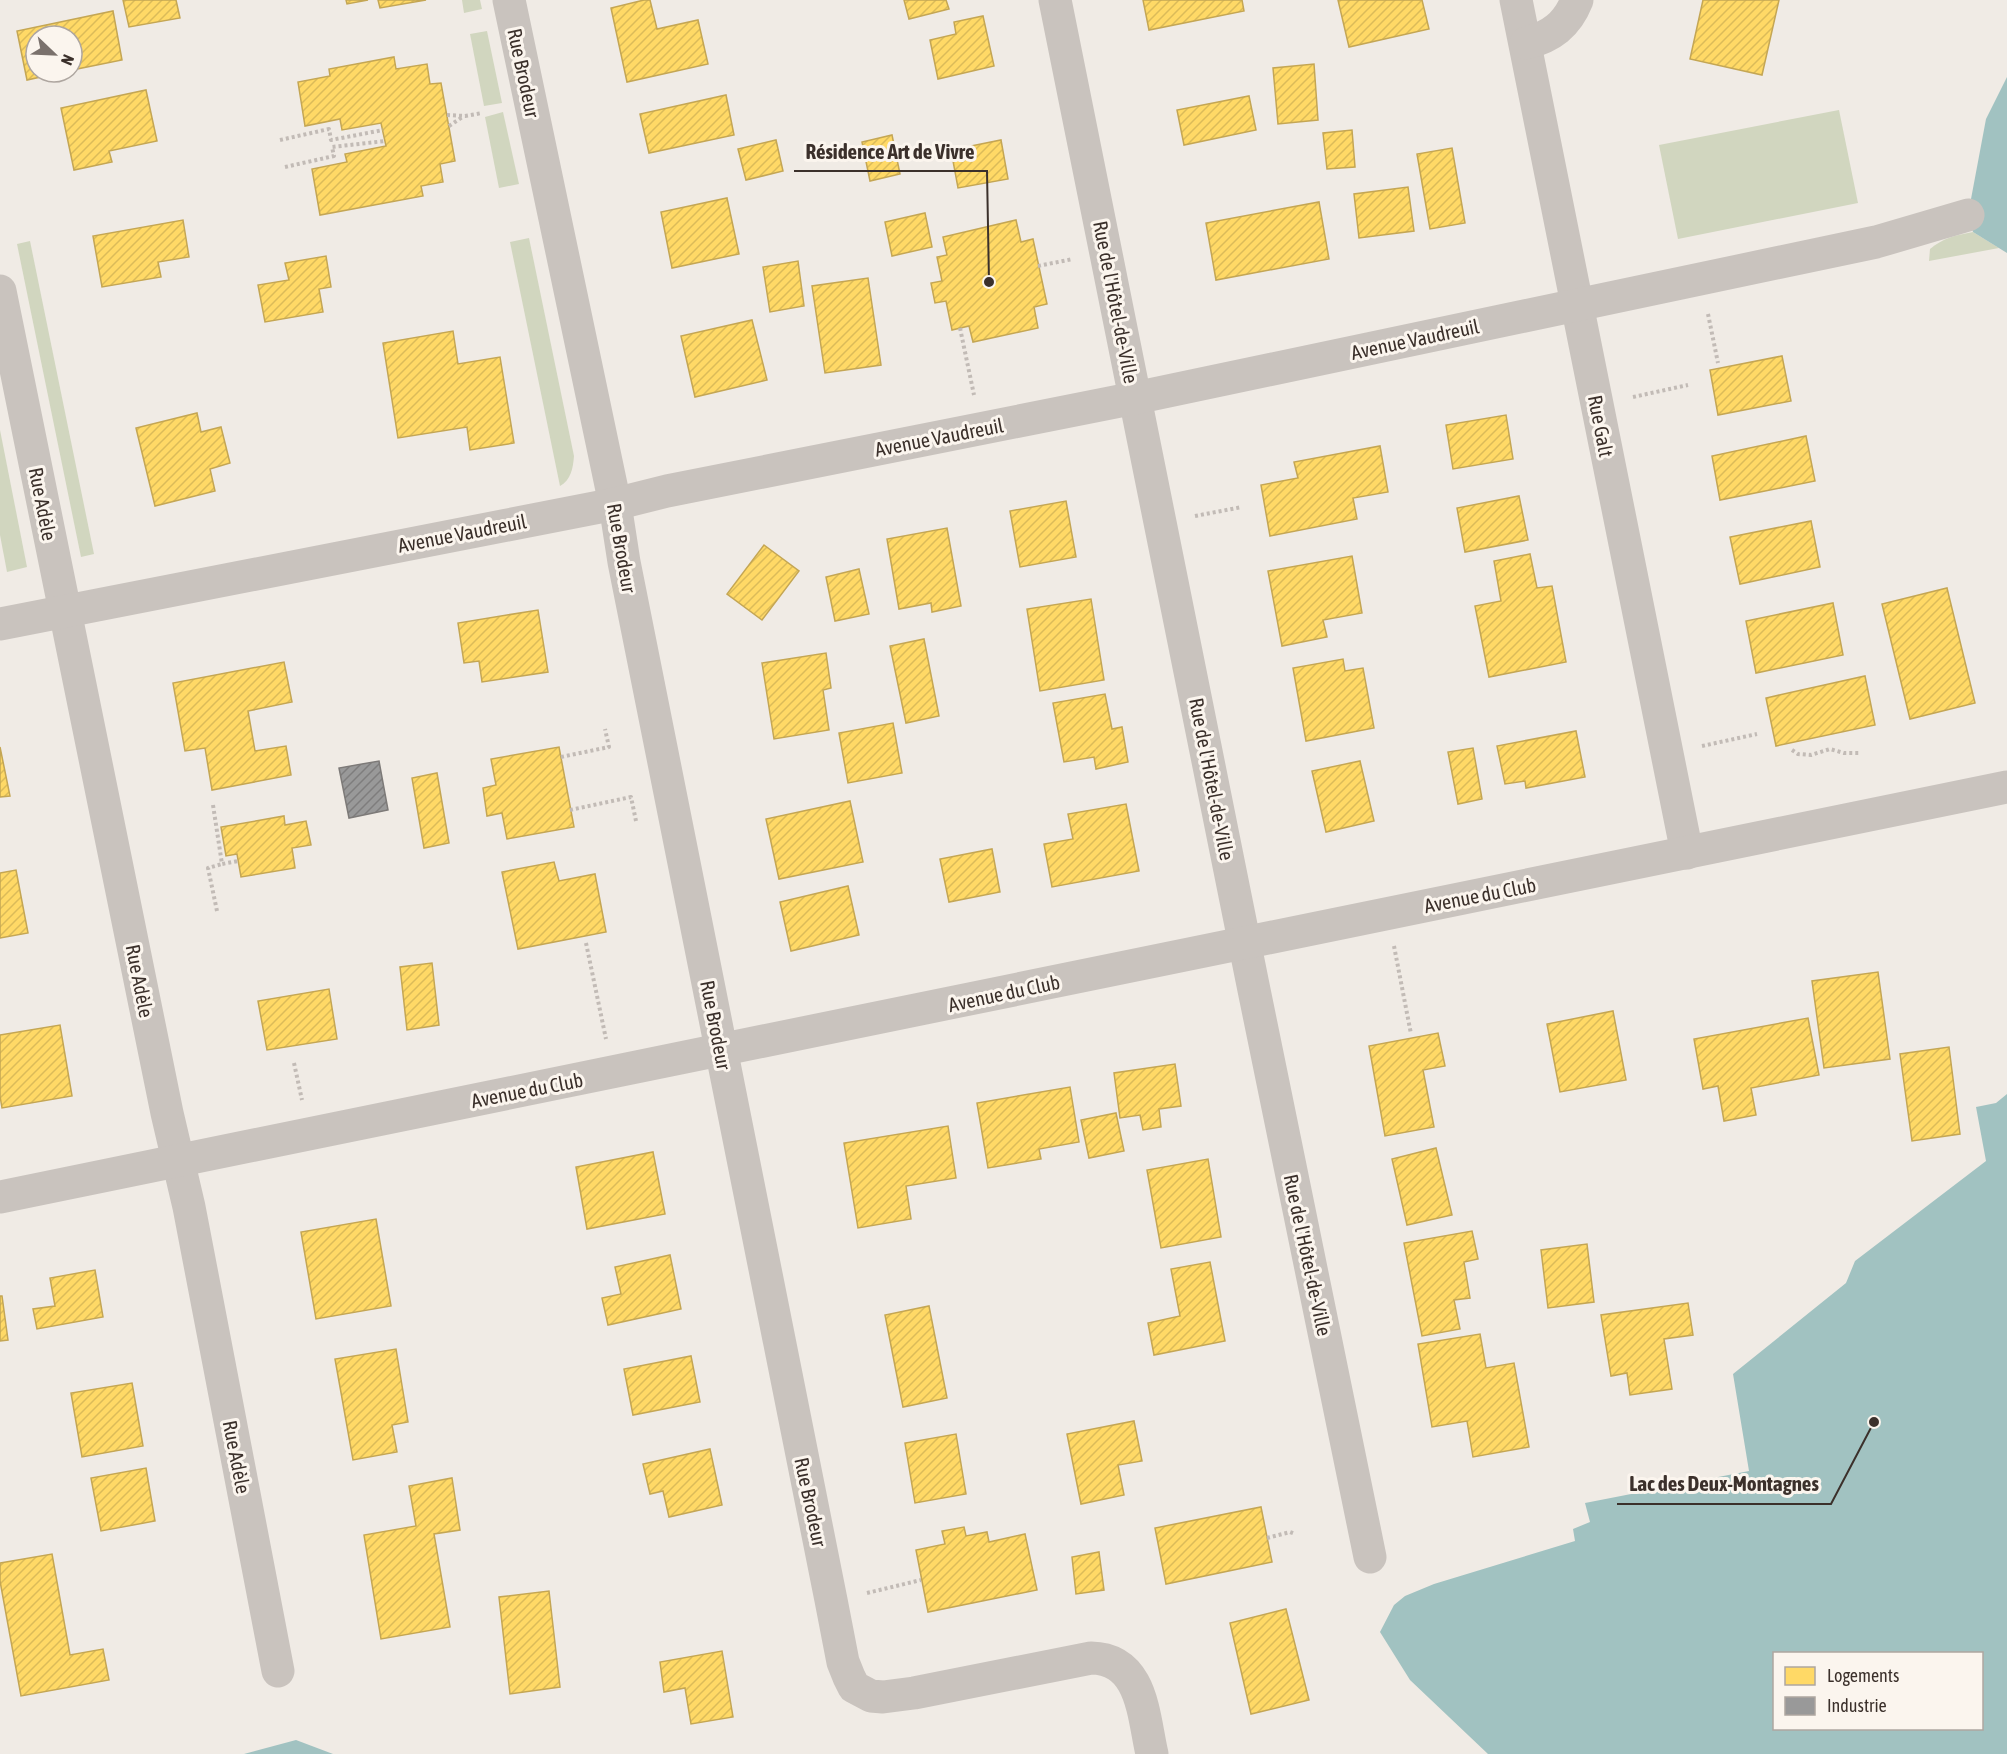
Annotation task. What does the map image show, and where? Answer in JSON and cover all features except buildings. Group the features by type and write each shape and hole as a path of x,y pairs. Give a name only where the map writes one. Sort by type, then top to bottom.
{"street":[{"name":"Rue Brodeur","path":"509,0 615,504 624,562 843,1662 854,1687 871,1696 883,1697 1091,1658 1110,1660 1126,1671 1136,1688 1152,1754"},
{"name":"Rue de l'Hôtel-de-Ville","path":"1055,0 1370,1557"},
{"name":"Rue Galt","path":"1516,0 1687,853"},
{"path":"1526,43 1549,36 1560,28 1568,18 1576,0"},
{"name":"Avenue Vaudreuil","path":"0,624 615,504 667,490 1135,398 1876,242 1968,215"},
{"name":"Rue Adèle","path":"0,291 165,1102 194,1230 278,1671"},
{"name":"Avenue du Club","path":"0,1197 2007,787"}],"path":[{"path":"447,115 465,116 482,113"},
{"path":"449,126 465,116"},
{"path":"280,140 329,129 331,140 382,130"},
{"path":"285,167 334,156 332,147 385,141"},
{"path":"1038,266 1081,257"},
{"path":"1701,278 1718,363"},
{"path":"960,328 975,402"},
{"path":"1597,405 1688,385"},
{"path":"1160,523 1242,507"},
{"path":"561,757 609,747 605,729"},
{"path":"1667,754 1757,734"},
{"path":"1792,750 1798,754 1811,755 1830,749 1844,753 1859,753"},
{"path":"570,810 631,797 636,821"},
{"path":"213,806 222,864"},
{"path":"217,911 208,868 238,861"},
{"path":"1388,913 1411,1034"},
{"path":"586,943 608,1047"},
{"path":"294,1063 303,1109"},
{"path":"1267,1538 1290,1532 1296,1534"},
{"path":"858,1595 921,1580"}],"green space":[{"path":"462,0 480,0 482,9 464,13"},
{"path":"487,31 502,103 484,106 470,34"},
{"path":"1839,110 1858,203 1678,239 1659,145"},
{"path":"503,112 519,184 499,188 485,117"},
{"path":"1973,232 1999,248 1929,261 1930,249 1935,245 1961,234"},
{"path":"529,238 574,456 569,477 560,486 510,242"},
{"path":"30,241 94,554 81,557 17,244"},
{"path":"0,430 27,567 7,572 0,535"}],"water":[{"path":"2007,77 2007,253 1973,232 1968,215 1986,119"},
{"path":"2007,1094 2007,1754 1488,1754 1410,1680 1380,1632 1394,1605 1405,1596 1434,1584 1575,1541 1573,1529 1590,1522 1585,1503 1749,1471 1733,1374 1846,1283 1855,1261 1986,1161 1976,1107 1996,1103"},
{"path":"296,1740 333,1754 244,1754"}],"place":[{"name":"Résidence Art de Vivre","path":"989,282"},
{"name":"Lac des Deux-Montagnes","path":"1874,1422"}]}
